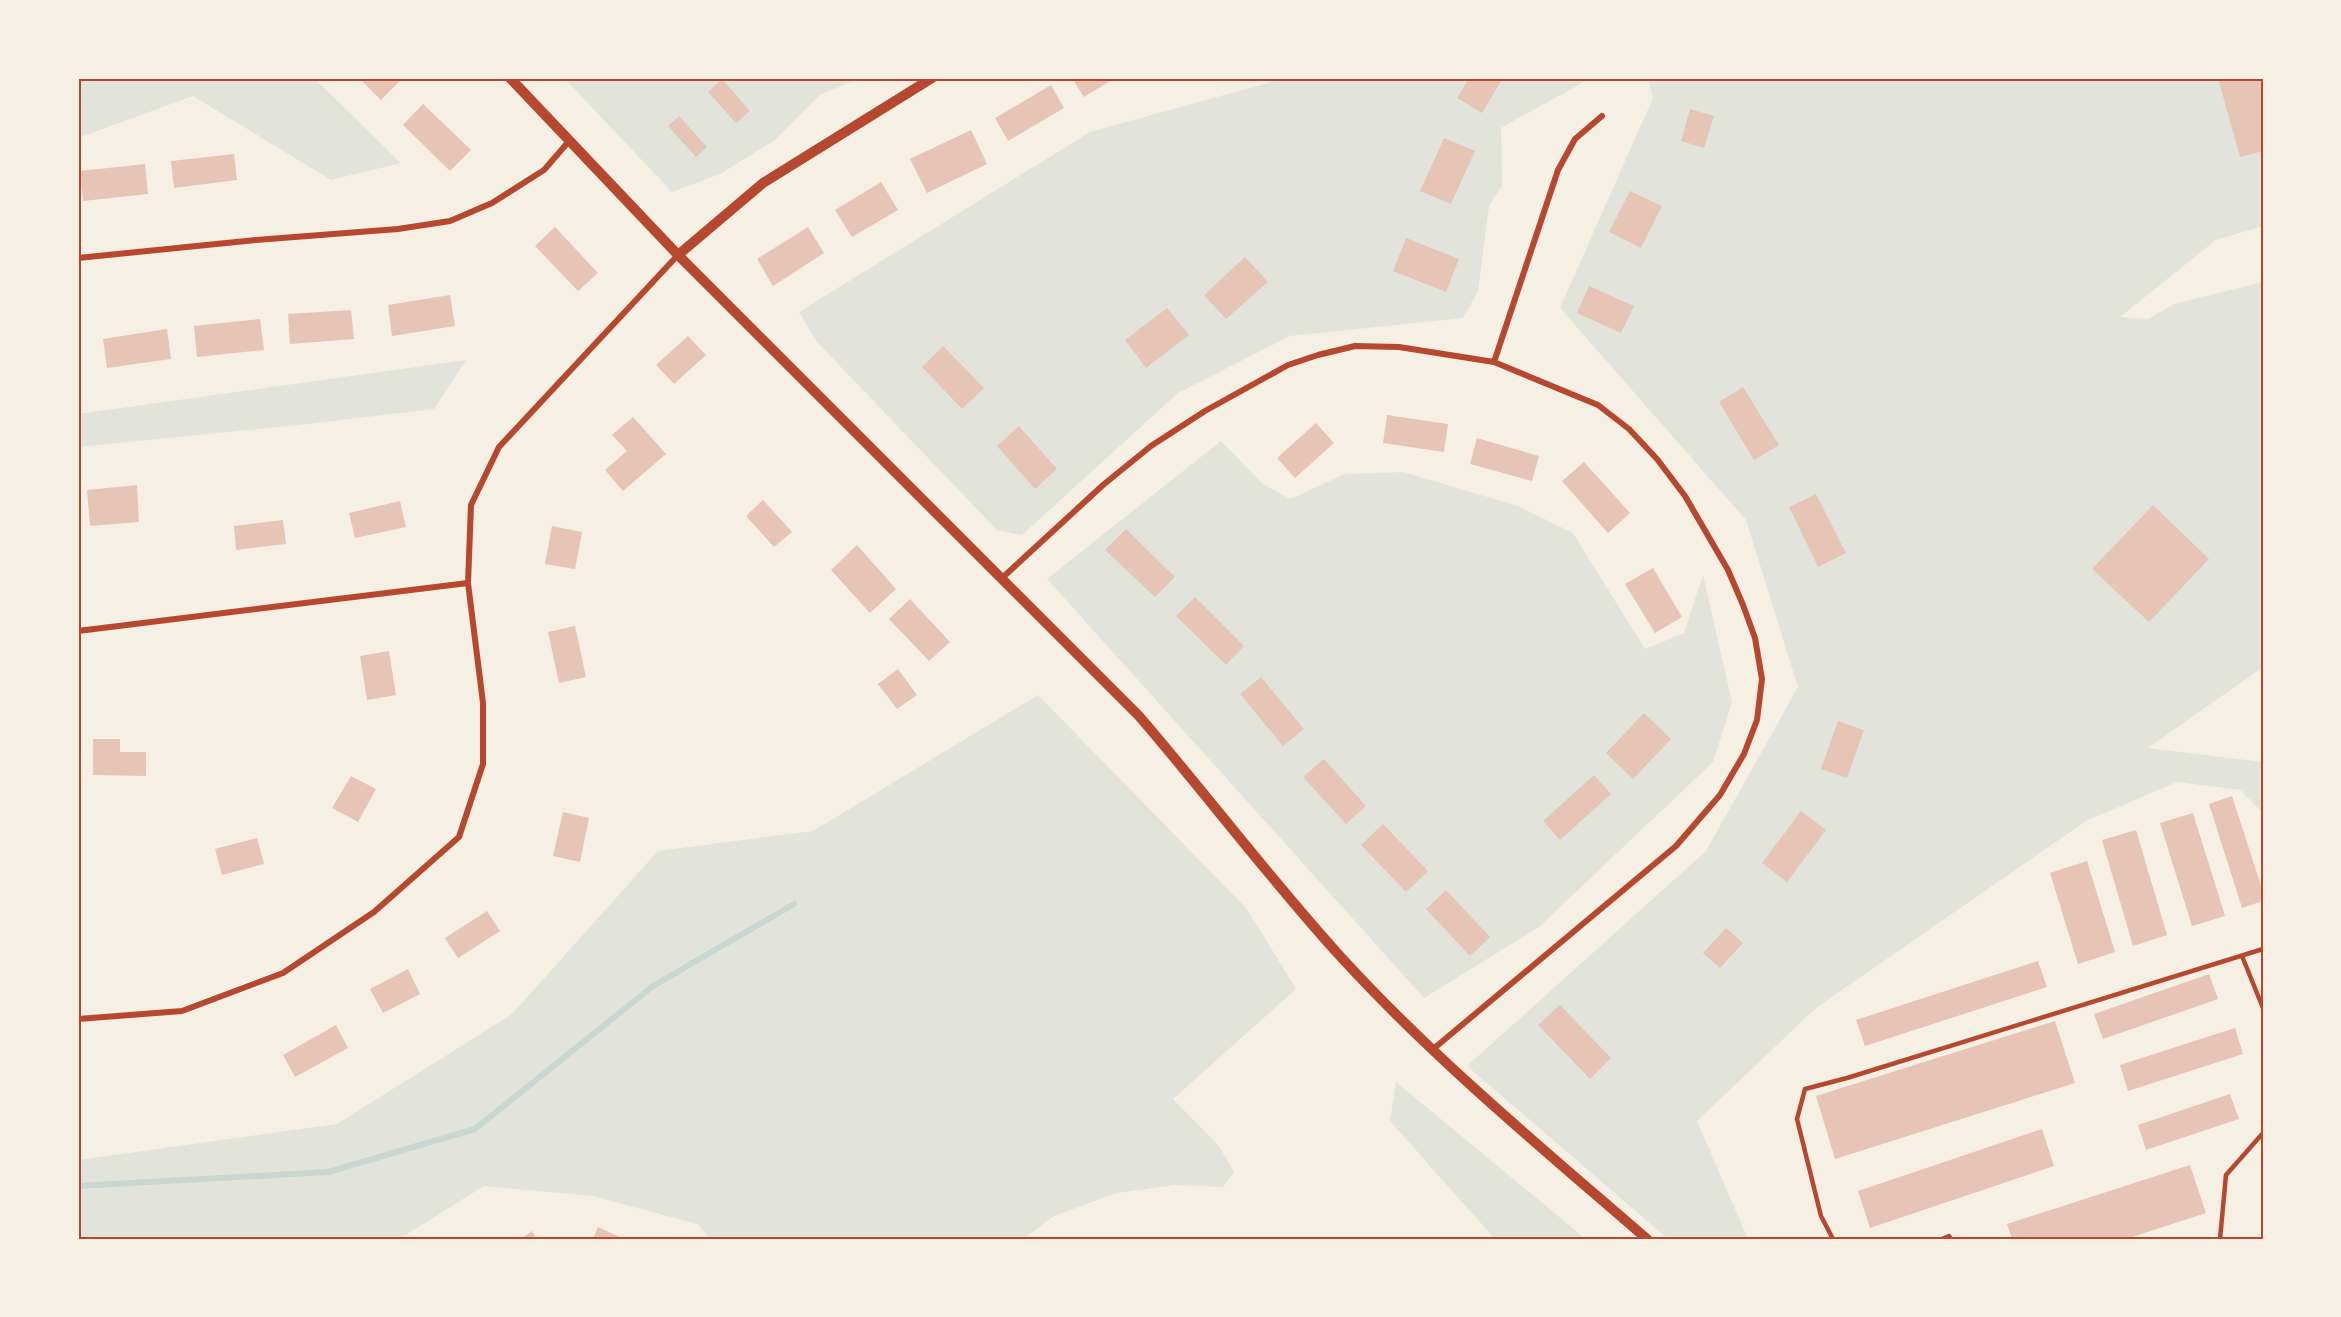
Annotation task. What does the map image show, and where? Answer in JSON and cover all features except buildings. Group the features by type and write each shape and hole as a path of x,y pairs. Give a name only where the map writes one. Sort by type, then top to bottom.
{"street":[{"path":"510,78 678,255 1139,716 1341,957 1432,1050 1492,1106 1647,1239"},
{"path":"78,1019 182,1011 283,973 374,912 459,837 483,764 483,703 468,583 471,505 499,447 678,255 763,183 932,78"},
{"path":"1494,362 1558,170 1575,139 1602,116"},
{"path":"78,258 256,240 398,229 450,222 492,202 543,170 570,140"},
{"path":"1001,579 1103,485 1151,446 1204,411 1288,365 1355,346 1399,347 1494,362 1598,405 1629,429 1657,459 1685,496 1728,570 1755,638 1762,679 1757,720 1744,754 1720,795 1676,846 1432,1050"},
{"path":"78,631 468,583"}],"lane":[{"path":"1833,1239 1821,1216 1797,1119 1805,1089 2263,950"},
{"path":"2242,956 2263,1008"},
{"path":"2220,1239 2226,1175 2263,1133"},
{"path":"1942,1239 1948,1236 1951,1239"}],"shaded area":[{"path":"78,78 314,78 401,163 331,180 193,96 78,138"},
{"path":"564,78 859,78 820,95 775,140 720,174 672,192"},
{"path":"1280,78 1591,78 1501,128 1502,186 1489,206 1478,291 1463,318 1290,336 1178,393 1022,535 997,530 817,342 799,312 1090,132"},
{"path":"1648,78 2263,78 2263,226 2216,240 2120,317 2148,319 2174,304 2263,282 2263,667 2148,748 2263,762 2263,813 2240,790 2177,782 2086,821 1816,1008 1697,1121 1748,1239 1668,1239 1467,1066 1706,851 1798,687 1746,520 1560,308 1653,98"},
{"path":"466,360 434,409 78,447 78,414"},
{"path":"1221,441 1263,484 1290,499 1345,474 1403,472 1518,506 1573,533 1645,649 1684,633 1703,575 1732,702 1713,762 1539,927 1424,998 1047,579"},
{"path":"1038,695 1247,909 1296,989 1173,1099 1219,1146 1234,1172 1223,1187 1175,1185 1117,1193 1054,1216 1023,1239 711,1239 697,1224 593,1196 484,1186 399,1239 78,1239 78,1160 337,1124 512,1014 658,851 813,831"},
{"path":"1396,1082 1584,1239 1495,1239 1390,1121"}],"waterway":[{"path":"78,1186 328,1172 475,1129 653,986 794,904"}]}
